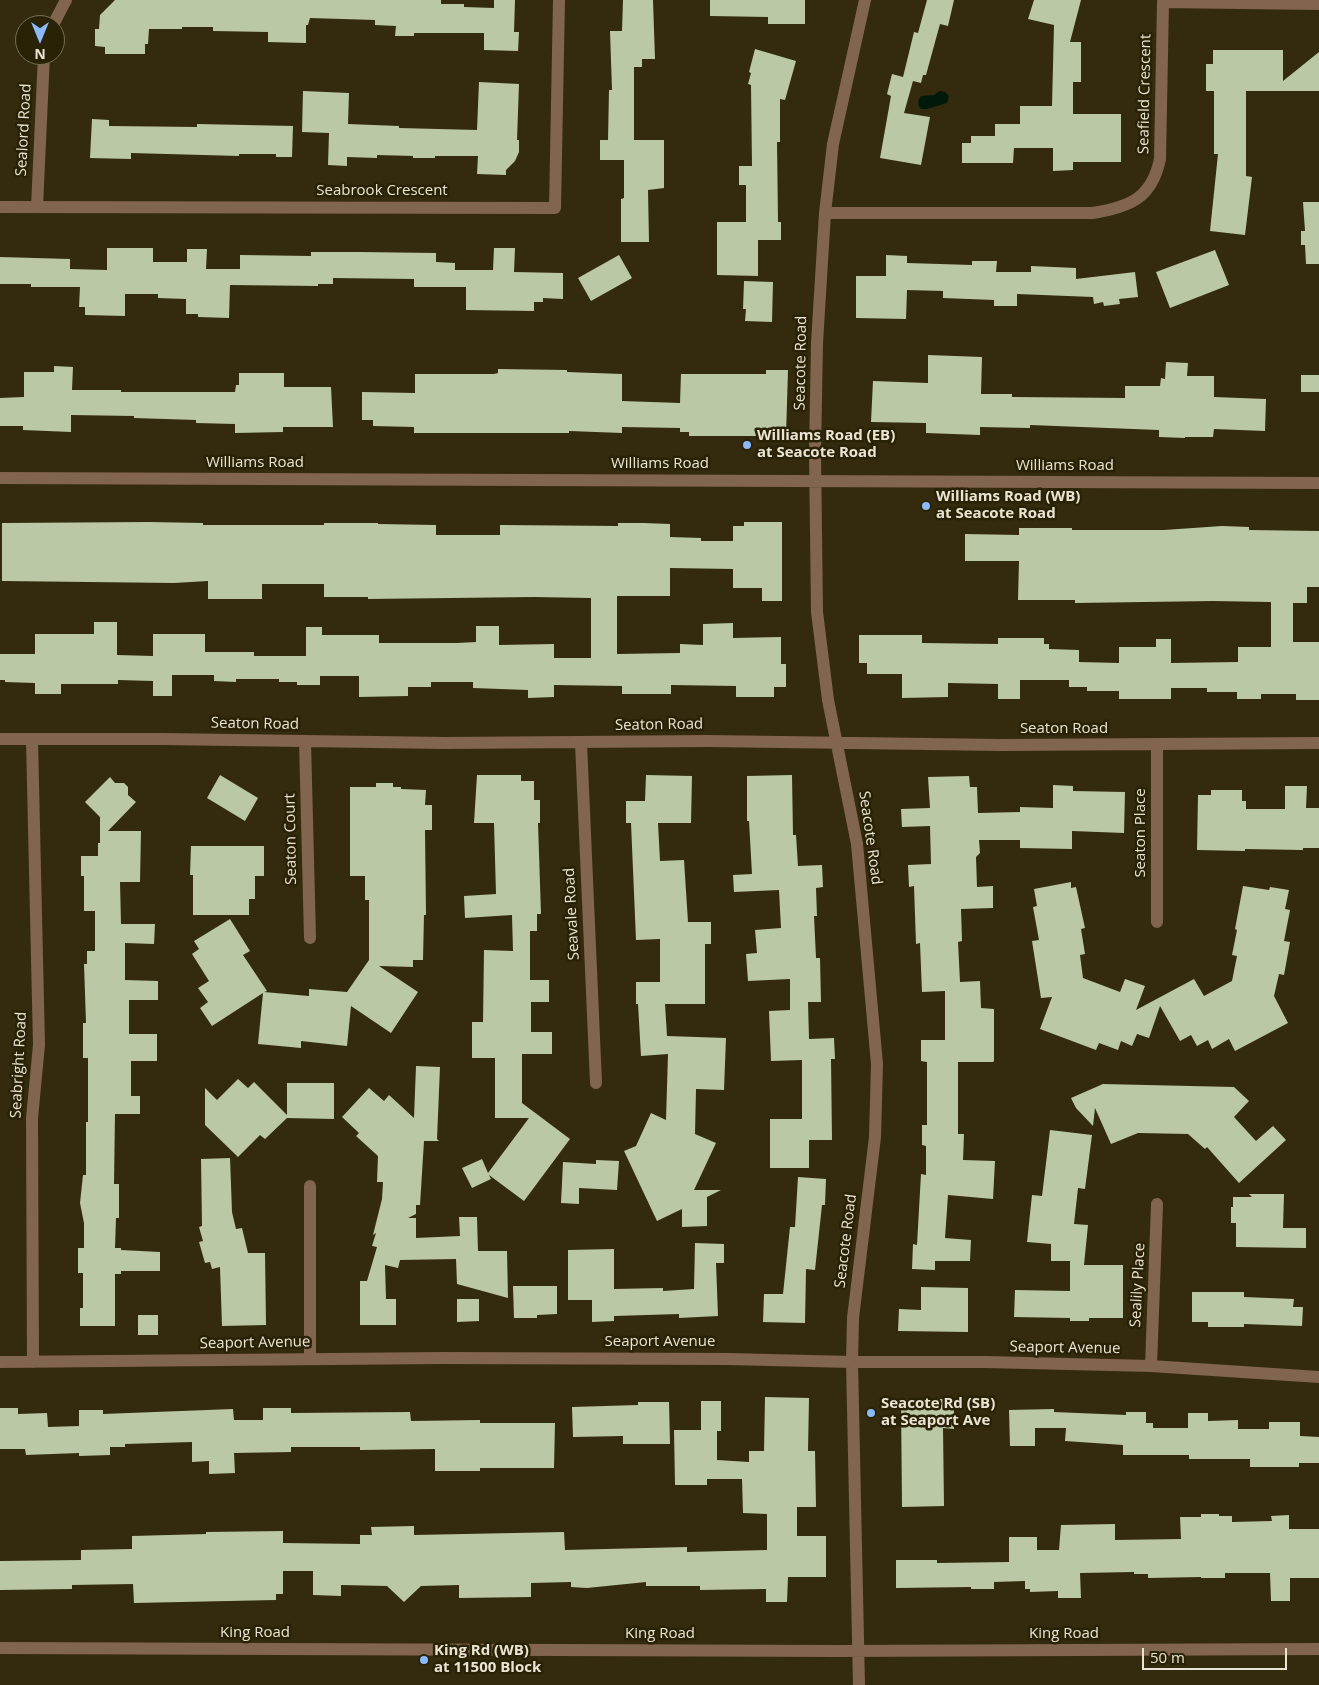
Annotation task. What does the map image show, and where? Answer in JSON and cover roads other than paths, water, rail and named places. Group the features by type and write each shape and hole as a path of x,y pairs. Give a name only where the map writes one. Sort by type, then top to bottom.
{"street":[{"path":"58,15 66,0"},
{"name":"Seabrook Crescent","path":"0,207 555,208 559,0"},
{"name":"Seacote Road","path":"859,1685 852,1362 853,1318 874,1137 877,1064 857,844 828,700 817,612 816,481 817,343 825,214 833,144 865,0"},
{"name":"Seafield Crescent","path":"825,214 1093,214 1120,208 1148,190 1158,172 1160,159 1163,2 1319,4"},
{"name":"Sealord Road","path":"37,207 44,65"},
{"name":"Williams Road","path":"0,478 1319,483"},
{"name":"Seaton Road","path":"0,739 445,743 708,741 1001,745 1319,743"},
{"name":"Seabright Road","path":"32,740 39,1045 32,1118 33,1362"},
{"name":"Seaton Court","path":"305,741 310,938"},
{"name":"Seavale Road","path":"581,743 596,1083"},
{"name":"Seaton Place","path":"1157,744 1157,922"},
{"path":"310,1186 310,1359"},
{"name":"Sealily Place","path":"1151,1366 1158,1204"},
{"name":"Seaport Avenue","path":"0,1362 310,1359 728,1359 852,1362 986,1362 1151,1366 1319,1378"},
{"name":"King Road","path":"0,1648 858,1651 1319,1649"}],"place":[{"name":"Williams Road (EB) at Seacote Road","path":"747,445"},
{"name":"Williams Road (WB) at Seacote Road","path":"926,506"},
{"name":"Seacote Rd (SB) at Seaport Ave","path":"871,1413"},
{"name":"King Rd (WB) at 11500 Block","path":"424,1660"}]}
